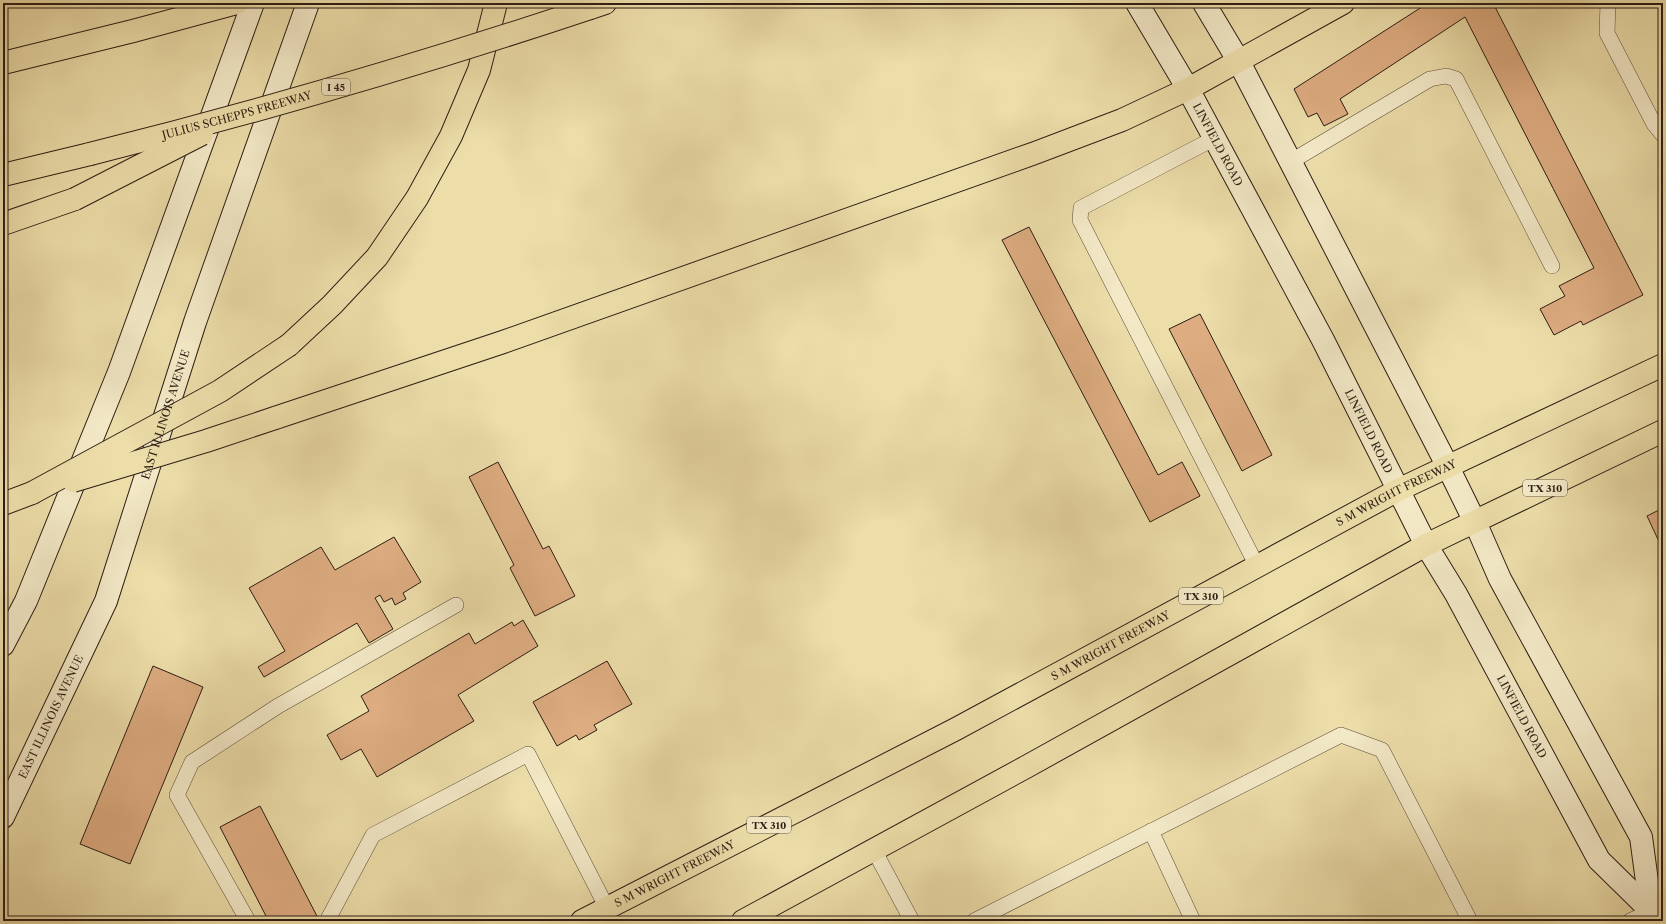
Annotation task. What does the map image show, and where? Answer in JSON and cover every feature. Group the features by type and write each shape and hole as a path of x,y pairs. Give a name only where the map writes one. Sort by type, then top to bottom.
{"main road":[{"path":"3,63 133,31 237,3"},
{"path":"3,645 26,601 119,372 253,3"},
{"name":"EAST ILLINOIS AVENUE","path":"3,817 106,601 195,322 308,3"},
{"path":"32,493 220,391 289,345 332,305 377,257 417,198 451,136 479,70 496,3"},
{"name":"LINFIELD ROAD","path":"1137,3 1215,138 1323,340 1426,545 1458,598 1599,860 1654,916"},
{"path":"1204,3 1238,60 1447,466 1475,522 1500,579 1641,837 1654,916"},
{"path":"3,504 32,493 206,442 510,339 1035,154 1122,120 1188,89 1342,3"},
{"name":"JULIUS SCHEPPS FREEWAY","path":"3,175 90,154 243,113 421,62 598,6"},
{"path":"3,224 75,199 243,113"},
{"name":"S M WRIGHT FREEWAY","path":"582,921 956,729 1398,490 1663,365"},
{"name":"TX 310","path":"743,921 1426,545 1663,431"}],"lane":[{"path":"1608,3 1607,33 1654,124 1663,135"},
{"path":"1290,162 1430,79 1446,76 1456,79 1552,266"},
{"path":"1215,138 1081,208 1080,220 1257,566"},
{"path":"248,921 177,795 192,762 278,706 456,605"},
{"path":"974,921 1341,735 1382,750 1470,921"},
{"path":"327,921 373,835 528,754 607,908"},
{"path":"1151,831 1192,921"},
{"path":"874,850 912,921"},
{"path":"1630,921 1654,916"}],"building":[{"path":"1428,3 1465,3 1466,5 1470,3 1493,3 1643,295 1583,325 1581,321 1554,335 1540,309 1565,296 1559,286 1594,268 1465,17 1340,99 1348,114 1324,126 1317,113 1308,117 1294,89"},
{"path":"1029,227 1158,475 1182,462 1200,496 1150,522 1002,240"},
{"path":"1200,314 1272,455 1242,471 1169,329"},
{"path":"498,462 543,549 549,546 575,596 535,616 510,568 514,565 469,477"},
{"path":"1663,508 1663,550 1647,516"},
{"path":"394,537 421,582 403,593 406,599 395,605 392,598 384,602 380,595 375,598 393,629 369,643 357,623 264,677 258,667 285,651 249,588 321,547 335,570"},
{"path":"523,620 538,646 458,695 474,721 377,777 361,749 341,760 327,735 369,711 361,696 469,633 475,644 512,622 514,626"},
{"path":"607,661 632,704 594,725 597,730 579,740 576,735 557,746 533,702"},
{"path":"153,666 203,687 130,864 80,844"},
{"path":"260,806 319,920 318,921 257,921 266,916 220,827"}]}
